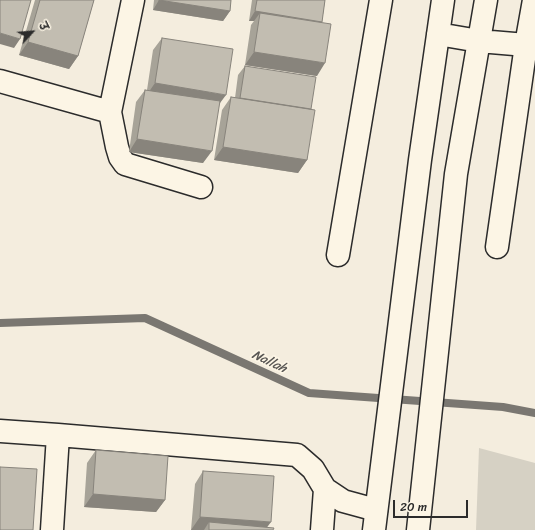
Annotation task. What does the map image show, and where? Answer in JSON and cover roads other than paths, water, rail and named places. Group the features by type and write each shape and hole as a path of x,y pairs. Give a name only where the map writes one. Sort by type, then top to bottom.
{"street":[{"path":"133,0 110,112 120,157 125,164 200,187"},
{"path":"338,255 381,0"},
{"path":"0,431 297,455 313,469 325,489 375,520 420,160 443,0"},
{"path":"418,530 456,174 486,0"},
{"path":"496,247 530,46 534,0"},
{"path":"438,34 479,41 530,46"},
{"path":"0,81 110,112"},
{"path":"52,530 58,435"},
{"path":"322,530 325,489"}],"waterway":[{"name":"Nallah","path":"0,323 145,318 309,393 503,407 535,413"}]}
